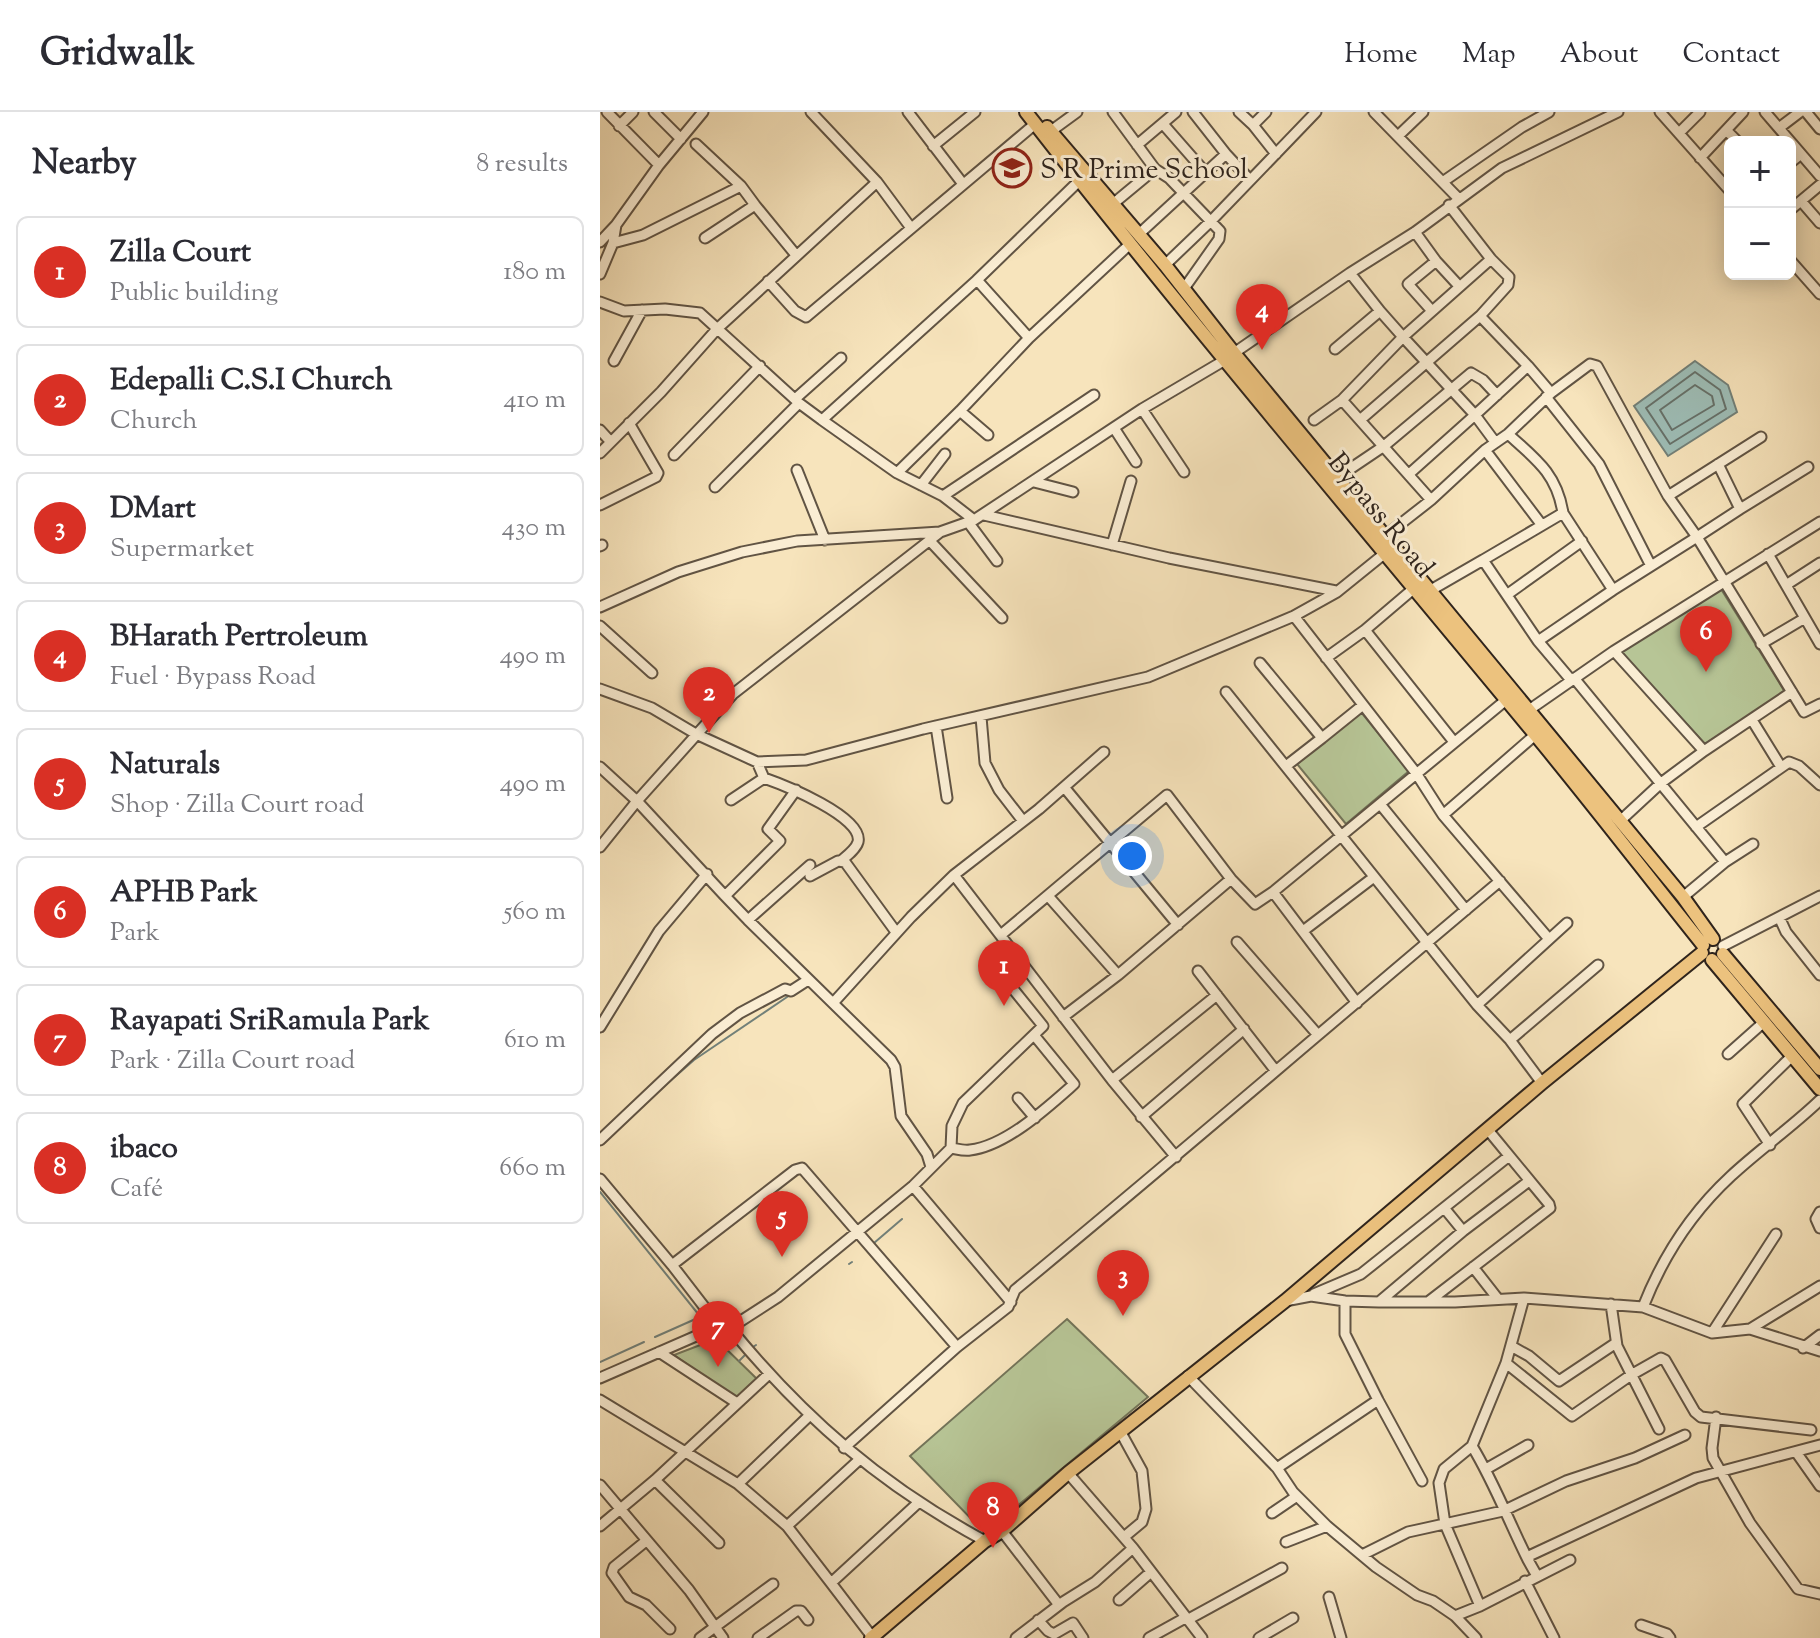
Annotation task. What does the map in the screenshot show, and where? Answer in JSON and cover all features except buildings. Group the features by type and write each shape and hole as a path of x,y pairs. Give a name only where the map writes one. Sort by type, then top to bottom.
{"main road":[{"name":"Bypass Road","path":"1026,112 1051,131 1165,265 1230,356 1412,590 1713,949"},
{"name":"Bypass Road","path":"1035,118 1130,244 1338,477 1683,897 1713,949"},
{"path":"1713,949 1764,1022 1820,1089"},
{"path":"1713,949 1820,1069"},
{"path":"872,1638 1068,1473 1285,1301 1542,1083 1713,949"}],"street":[{"path":"607,112 659,165"},
{"path":"619,126 633,112"},
{"path":"654,112 681,139"},
{"path":"600,242 703,112"},
{"path":"908,112 963,184"},
{"path":"933,146 975,112"},
{"path":"1051,131 1077,112"},
{"path":"1137,145 1176,112"},
{"path":"1193,112 1250,180"},
{"path":"1239,112 1276,154"},
{"path":"1253,125 1266,112"},
{"path":"1165,265 1316,112"},
{"path":"1374,112 1452,190"},
{"path":"1398,136 1423,112"},
{"path":"600,607 678,572 742,552 797,541 940,532 976,519 1142,409 1230,356 1415,232 1449,205 1452,190 1522,127 1549,112"},
{"path":"1452,190 1502,168 1597,116 1618,112"},
{"path":"1660,112 1724,184"},
{"path":"1679,133 1700,112"},
{"path":"1700,158 1743,112"},
{"path":"1765,112 1820,176"},
{"path":"1779,128 1800,112"},
{"path":"1806,112 1820,129"},
{"path":"1117,113 1155,169 1183,191 1220,231 1219,239 1183,290"},
{"path":"817,114 877,182 911,228"},
{"path":"768,281 795,311 806,317 963,184 1035,118"},
{"path":"1163,124 1205,172"},
{"path":"1727,131 1732,136"},
{"path":"696,144 741,186 796,255"},
{"path":"1139,234 1226,154"},
{"path":"1796,158 1801,154"},
{"path":"1114,203 1155,169"},
{"path":"822,420 977,280 1081,179"},
{"path":"600,453 661,392 717,329 877,182"},
{"path":"1792,208 1820,185"},
{"path":"613,243 643,235 741,186"},
{"path":"1801,201 1820,223"},
{"path":"705,238 755,205"},
{"path":"1360,420 1480,316 1510,281 1449,205"},
{"path":"600,274 613,243 616,225"},
{"path":"1415,232 1459,286"},
{"path":"897,473 1029,338 1130,244"},
{"path":"1314,420 1342,400 1403,337 1491,259"},
{"path":"1432,311 1408,284 1436,261"},
{"path":"1796,267 1820,294"},
{"path":"1350,273 1403,337 1452,388 1495,442"},
{"path":"977,280 1029,338"},
{"path":"600,302 624,311 665,309 700,313 822,420 897,473 943,496 976,519 1337,592"},
{"path":"614,361 642,310"},
{"path":"1335,349 1380,311"},
{"path":"1480,316 1528,366 1599,464 1651,566"},
{"path":"715,487 841,358"},
{"path":"1385,536 1431,500 1582,368 1590,364 1597,366 1668,496 1697,537 1804,712 1820,704"},
{"path":"674,455 760,366"},
{"path":"1409,474 1528,366"},
{"path":"1338,477 1384,446 1471,373 1483,380 1497,395"},
{"path":"943,496 1094,395"},
{"path":"1342,400 1431,500"},
{"path":"1142,409 1184,472"},
{"path":"960,411 988,435"},
{"path":"600,505 656,477 658,473 629,423"},
{"path":"1114,428 1136,462"},
{"path":"600,430 610,441"},
{"path":"1508,434 1537,459 1559,490 1563,513 1613,590"},
{"path":"1668,496 1761,437"},
{"path":"1485,450 1541,524"},
{"path":"921,485 945,454"},
{"path":"1718,464 1740,509"},
{"path":"1538,641 1808,467"},
{"path":"797,470 825,540"},
{"path":"1112,545 1131,481"},
{"path":"1034,482 1073,492"},
{"path":"1431,590 1563,513"},
{"path":"976,519 997,561"},
{"path":"1529,710 1614,651 1820,522"},
{"path":"600,847 733,694 940,532"},
{"path":"930,541 1002,618"},
{"path":"1508,594 1582,541"},
{"path":"600,689 652,708 696,734 757,762 806,760 1148,677 1294,616 1337,592 1384,554"},
{"path":"1768,554 1820,644"},
{"path":"1483,560 1538,641 1725,862"},
{"path":"1786,585 1820,563"},
{"path":"1326,658 1412,590"},
{"path":"1294,616 1416,773 1443,815 1549,939"},
{"path":"1761,644 1805,618"},
{"path":"600,626 652,673"},
{"path":"1365,630 1454,742"},
{"path":"1614,651 1704,751"},
{"path":"1260,663 1322,738"},
{"path":"1226,692 1542,1083"},
{"path":"1620,821 1661,783 1792,692"},
{"path":"1002,934 1167,795 1231,879 1255,904 1506,700"},
{"path":"1286,766 1363,705"},
{"path":"981,717 985,763 999,790 1023,821"},
{"path":"1752,720 1781,767"},
{"path":"936,726 947,798"},
{"path":"1443,815 1535,735"},
{"path":"834,1002 896,932 954,875 1104,752"},
{"path":"748,920 810,870 842,860 858,841 857,830 845,818 796,790 764,778 757,762"},
{"path":"1696,827 1781,767 1794,762 1820,785"},
{"path":"600,767 637,801 748,920 891,1060 895,1067 901,1116 927,1154 931,1167"},
{"path":"731,800 764,778"},
{"path":"1064,787 1178,925"},
{"path":"725,896 780,841 768,829 796,790"},
{"path":"1380,804 1466,910"},
{"path":"1683,897 1725,862 1753,844"},
{"path":"842,860 896,932"},
{"path":"600,1027 659,931 707,874"},
{"path":"954,875 1141,1117 1176,1157"},
{"path":"1303,931 1374,877"},
{"path":"1063,1017 1118,975 1231,879"},
{"path":"844,1448 957,1347 1008,1307 1015,1290 1500,881"},
{"path":"1273,892 1357,1003"},
{"path":"1713,949 1780,919 1820,896"},
{"path":"1049,897 1118,975"},
{"path":"1780,919 1786,932 1820,975"},
{"path":"1477,1005 1567,923"},
{"path":"1237,942 1318,1035"},
{"path":"600,1378 725,1327 778,1297 913,1186 951,1148 952,1126 963,1103 1043,1026 992,963"},
{"path":"1510,1040 1598,965"},
{"path":"1198,971 1275,1070"},
{"path":"600,1140 712,1034 740,1013 785,989 791,991 808,980"},
{"path":"1112,1080 1217,995"},
{"path":"1728,1054 1764,1022"},
{"path":"1141,1117 1244,1029"},
{"path":"951,1148 970,1150 1003,1138 1035,1118 1074,1084 1034,1035"},
{"path":"1770,1145 1743,1104 1792,1056"},
{"path":"1018,1098 1035,1118"},
{"path":"1643,1307 1656,1273 1694,1215 1731,1175 1820,1100"},
{"path":"1428,1302 1550,1208 1488,1130"},
{"path":"1285,1301 1311,1296 1355,1279 1509,1156"},
{"path":"672,1265 798,1169 805,1170 957,1347"},
{"path":"600,1179 725,1327 844,1448 938,1516 985,1541"},
{"path":"1379,1302 1463,1231 1529,1181"},
{"path":"913,1186 1011,1302"},
{"path":"1445,1209 1463,1231"},
{"path":"1820,1212 1816,1219 1820,1228"},
{"path":"1712,1333 1776,1234"},
{"path":"1473,1267 1498,1299"},
{"path":"1311,1296 1379,1302 1524,1298 1611,1304 1643,1307 1712,1333 1750,1329 1820,1286"},
{"path":"1480,1606 1445,1524 1439,1483 1444,1469 1472,1446 1506,1363 1524,1298"},
{"path":"1345,1301 1345,1334 1422,1481"},
{"path":"1611,1304 1616,1343 1659,1429"},
{"path":"1750,1329 1820,1351"},
{"path":"1803,1348 1820,1335"},
{"path":"1511,1346 1529,1356 1559,1381 1616,1343"},
{"path":"659,1352 737,1403"},
{"path":"1506,1363 1572,1416 1631,1375 1657,1360 1665,1360 1697,1414 1811,1430"},
{"path":"600,1526 655,1480 769,1374"},
{"path":"1188,1376 1277,1468 1297,1496 1327,1526 1417,1595 1433,1601 1455,1616 1476,1638"},
{"path":"600,1400 738,1484 787,1526 872,1638"},
{"path":"1277,1468 1378,1400"},
{"path":"738,1484 810,1415"},
{"path":"1716,1417 1712,1453 1750,1523 1798,1589 1820,1594"},
{"path":"1120,1431 1142,1471 1146,1509 1142,1522 1124,1537"},
{"path":"1362,1555 1408,1532 1503,1511 1576,1476 1635,1458 1685,1435"},
{"path":"1486,1469 1528,1445"},
{"path":"1528,1560 1531,1555 1696,1478 1820,1445"},
{"path":"1472,1446 1537,1576"},
{"path":"1796,1452 1820,1486"},
{"path":"787,1526 860,1459"},
{"path":"1068,1473 1133,1548 1202,1638"},
{"path":"655,1480 719,1543"},
{"path":"600,1485 689,1590 723,1638"},
{"path":"1272,1513 1297,1496"},
{"path":"831,1583 919,1502"},
{"path":"1286,1542 1327,1526"},
{"path":"1002,1531 1059,1605"},
{"path":"646,1541 614,1567 612,1573 629,1597 646,1605 670,1629"},
{"path":"1016,1638 1095,1582 1133,1548"},
{"path":"1455,1616 1570,1560"},
{"path":"1149,1638 1282,1568"},
{"path":"1119,1600 1151,1572"},
{"path":"1525,1581 1554,1638"},
{"path":"700,1638 773,1584"},
{"path":"1329,1597 1341,1638"},
{"path":"758,1638 796,1611 801,1611 808,1620"},
{"path":"1259,1638 1293,1618"},
{"path":"1038,1620 1054,1634 1073,1623 1083,1638"},
{"path":"1641,1625 1667,1634 1670,1638"}],"green space":[{"path":"1721,589 1785,692 1705,744 1621,652"},
{"path":"1361,712 1409,771 1346,824 1297,764"},
{"path":"1067,1319 1148,1397 985,1533 910,1456"},
{"path":"716,1339 758,1380 735,1398 674,1355"}],"water":[{"path":"1695,361 1728,385 1737,412 1668,456 1634,406"}],"waterway":[{"path":"653,1096 694,1060 790,995"},
{"path":"600,1192 703,1320"},
{"path":"874,1243 902,1219"},
{"path":"655,1337 700,1317"},
{"path":"600,1362 644,1342"},
{"path":"739,1361 745,1355"}],"place":[{"name":"S R Prime School","path":"1012,168"},
{"name":"BHarath Pertroleum","path":"1262,350"},
{"name":"APHB Park","path":"1706,672"},
{"name":"Edepalli C.S.I Church","path":"709,733"},
{"name":"Zilla Court","path":"1004,1006"},
{"name":"Naturals","path":"782,1257"},
{"name":"DMart","path":"1123,1316"},
{"name":"Rayapati SriRamula Park","path":"718,1367"},
{"name":"ibaco","path":"993,1548"}]}
